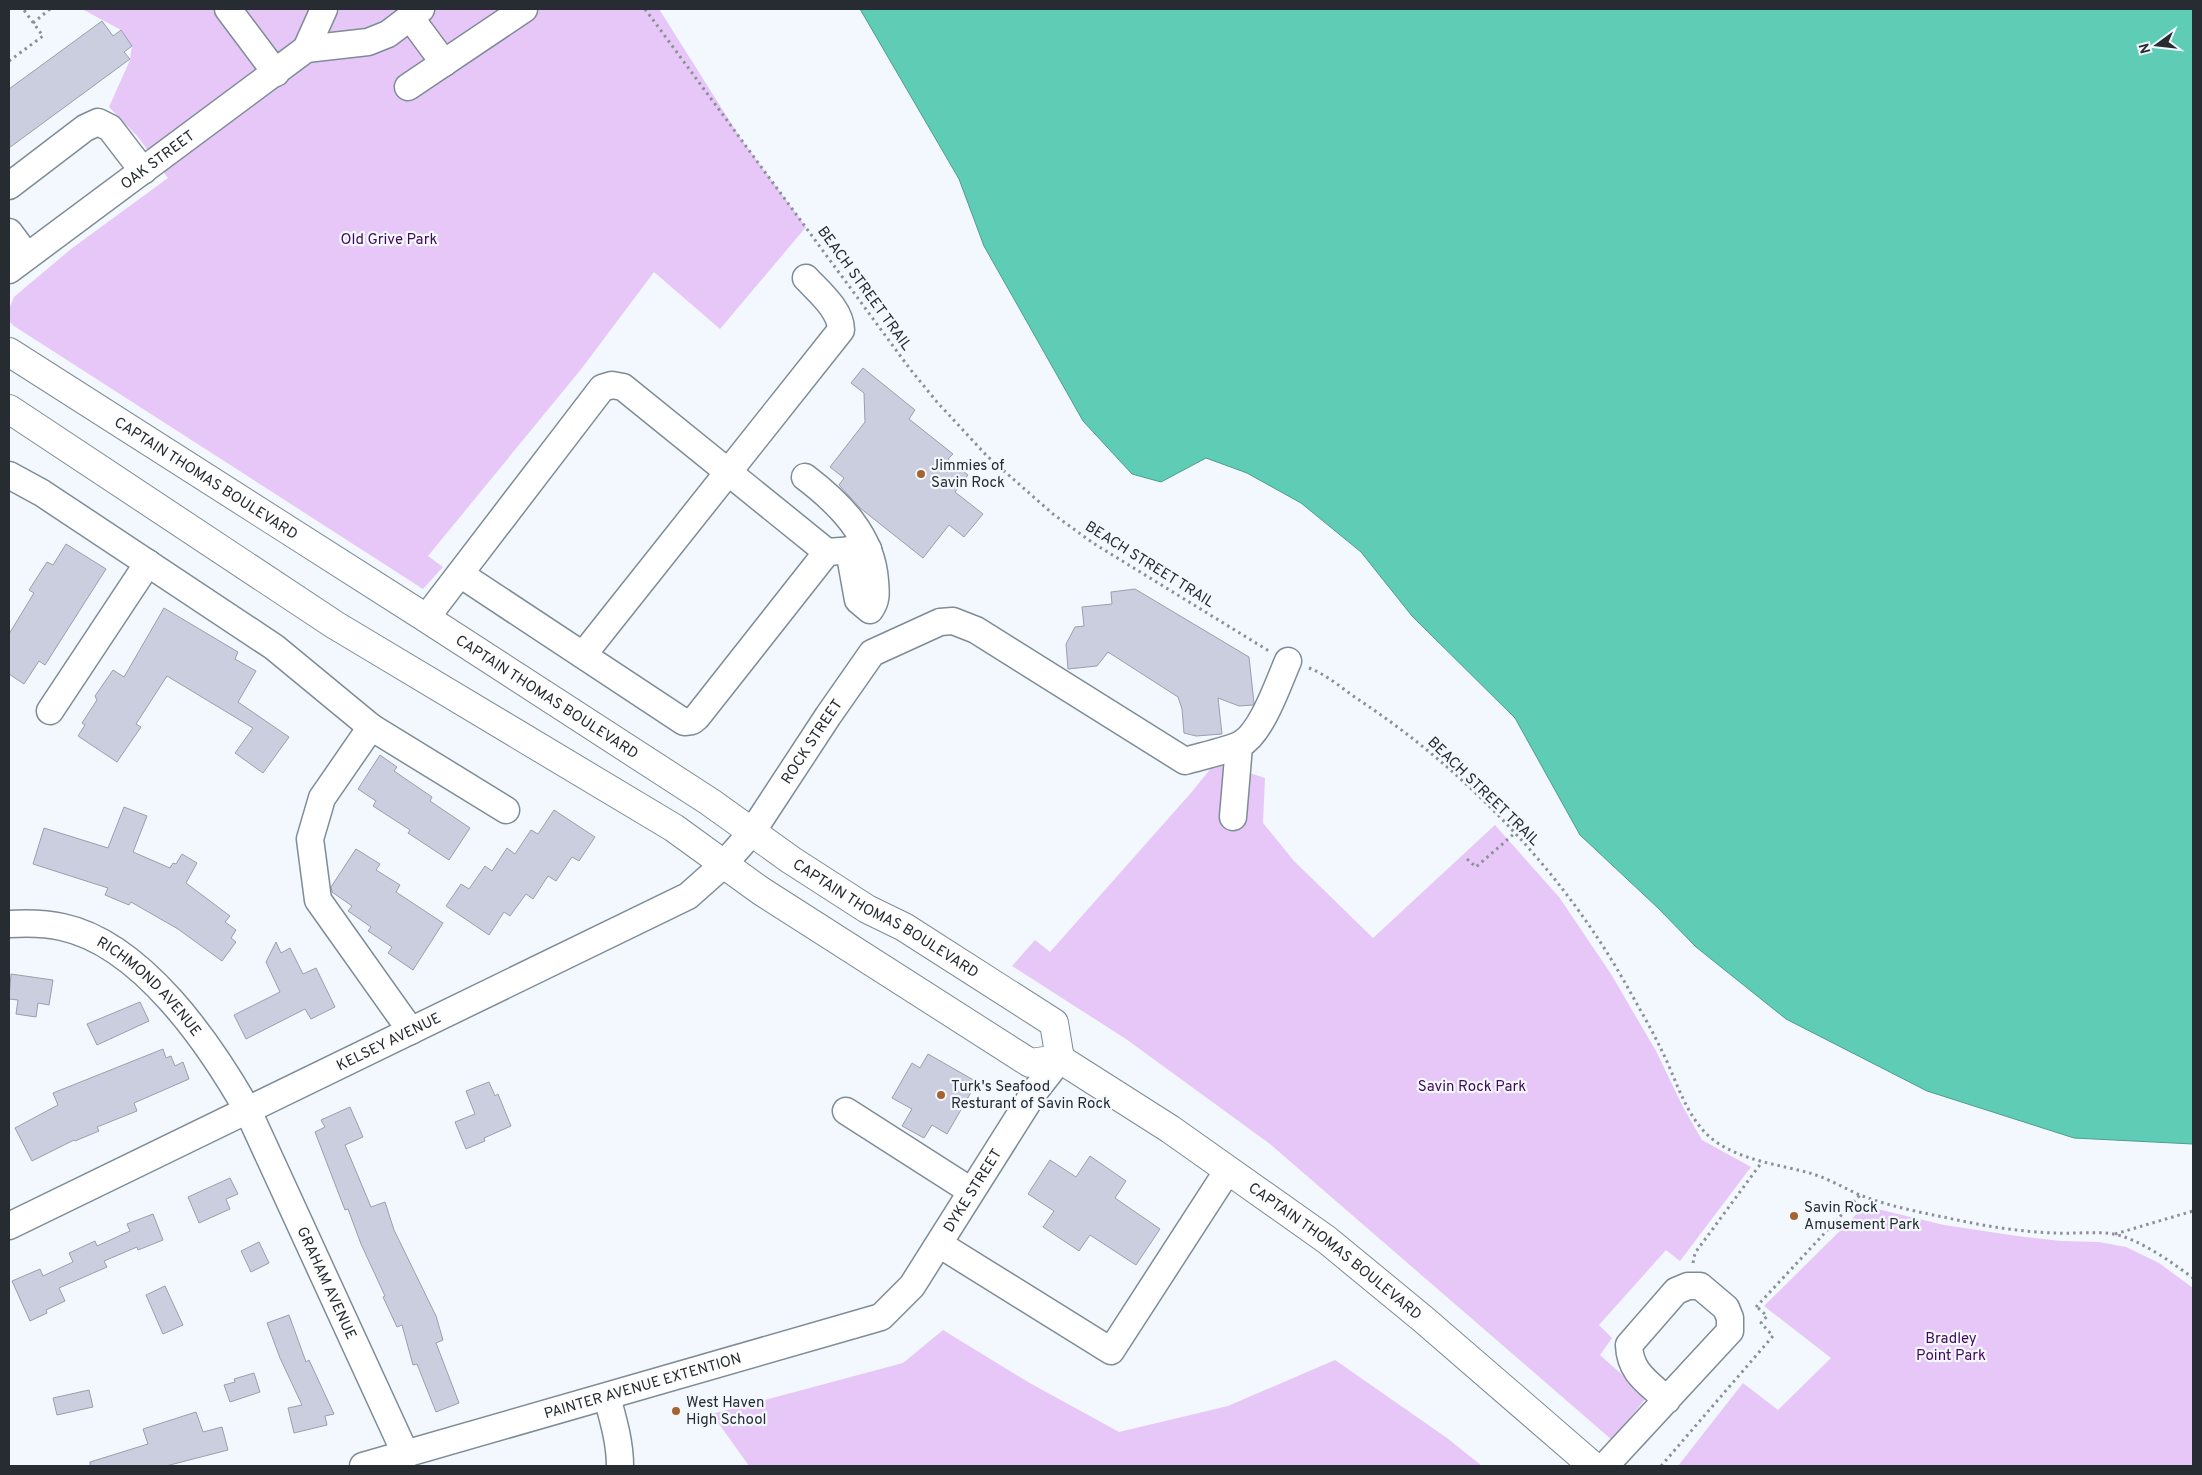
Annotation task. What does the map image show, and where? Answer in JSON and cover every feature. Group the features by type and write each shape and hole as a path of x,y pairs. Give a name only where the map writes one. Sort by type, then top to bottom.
{"main road":[{"name":"CAPTAIN THOMAS BOULEVARD","path":"9,352 710,802 867,909 904,927 1054,1023 1060,1059 1170,1129 1327,1240 1375,1278 1593,1466"},
{"path":"9,409 334,625 674,828 761,891 1030,1063 1060,1059"}],"street":[{"path":"228,9 276,73"},
{"name":"OAK STREET","path":"18,263 306,49 324,9"},
{"path":"408,87 524,9"},
{"path":"306,49 368,42 388,34 416,13 444,63"},
{"path":"9,186 85,128 98,122 110,128 143,171"},
{"path":"9,232 18,263"},
{"path":"583,655 841,330 841,320 835,311 806,278"},
{"path":"426,618 602,388 612,385 623,387 727,472 848,550 875,576 877,599 870,610 872,653 940,622 958,623 983,634 1185,761 1239,746 1249,738 1257,727 1274,694 1288,661"},
{"path":"9,475 42,493 274,647 371,727 506,810"},
{"path":"460,574 684,722 692,721 848,550 848,516 823,491 805,477"},
{"path":"50,711 148,563"},
{"name":"ROCK STREET","path":"752,832 872,653"},
{"path":"371,727 322,798 310,839 318,900 411,1031"},
{"path":"1233,817 1239,746"},
{"name":"KELSEY AVENUE","path":"9,1226 688,896 724,864 752,832"},
{"name":"RICHMOND AVENUE","path":"9,924 30,923 63,927 97,940 129,962 164,992 195,1029 233,1085 248,1111"},
{"name":"DYKE STREET","path":"881,1317 912,1286 1034,1091 1060,1059"},
{"name":"GRAHAM AVENUE","path":"248,1111 406,1455"},
{"path":"846,1111 971,1191"},
{"path":"938,1244 1111,1351 1228,1170"},
{"path":"1605,1466 1667,1400 1730,1331 1730,1318 1726,1308 1700,1286 1688,1286 1676,1291 1629,1345 1629,1359 1634,1370 1667,1400"},
{"name":"PAINTER AVENUE EXTENTION","path":"362,1466 406,1455 881,1317"},
{"path":"607,1397 618,1446 620,1466"}],"path":[{"path":"9,61 43,36 23,9"},
{"path":"33,23 50,9"},
{"name":"BEACH STREET TRAIL","path":"645,9 910,369 937,402 987,456 1046,508 1093,542 1260,646 1288,661 1315,670 1387,718 1459,779 1515,833 1581,912 1657,1040 1690,1111 1700,1127 1709,1136 1740,1154 1762,1162 1824,1177 1860,1195 1898,1207 1992,1226 2054,1233 2114,1234"},
{"path":"1467,859 1476,867 1515,833"},
{"path":"1688,1286 1695,1253 1762,1162"},
{"path":"1730,1318 1757,1307 1860,1195"},
{"path":"2114,1234 2193,1212"},
{"path":"2114,1234 2132,1241 2193,1278"},
{"path":"1661,1466 1774,1336 1761,1324 1767,1316 1757,1307"}],"green space":[{"name":"Old Grive Park","path":"82,9 659,9 741,139 806,227 720,329 654,272 582,368 428,556 443,567 423,589 9,321 9,309 14,297 71,249 168,178 138,137 109,107 130,60 132,46 121,30"},
{"name":"Savin Rock Park","path":"1216,762 1265,778 1263,823 1294,861 1373,938 1495,825 1559,897 1611,974 1656,1051 1683,1107 1702,1140 1751,1167 1680,1261 1666,1250 1599,1325 1612,1338 1600,1355 1647,1397 1612,1440 1270,1144 1126,1039 1012,966 1035,940 1050,952"},
{"name":"Bradley Point Park","path":"1865,1206 1944,1225 2017,1236 2061,1241 2099,1242 2126,1247 2159,1263 2193,1288 2193,1466 1678,1466 1743,1383 1778,1410 1831,1358 1764,1306"},
{"path":"943,1330 1028,1382 1119,1432 1228,1406 1335,1360 1447,1438 1482,1466 749,1466 712,1414 903,1363"}],"shaded area":[{"path":"860,9 2193,9 2193,1144 2074,1138 1927,1091 1786,1019 1696,947 1658,908 1580,835 1515,718 1412,616 1361,552 1301,503 1247,473 1206,458 1161,482 1132,474 1083,421 984,246 959,179"}],"building":[{"path":"102,21 113,36 121,30 132,46 124,52 130,59 9,148 9,89"},
{"path":"863,368 915,410 909,419 953,454 948,459 968,475 955,492 983,514 964,537 949,525 923,558 860,508 839,485 844,478 830,467 865,422 864,393 851,383"},
{"path":"66,544 106,569 45,665 39,661 24,684 9,674 9,634 34,593 29,590 47,562 53,565"},
{"path":"1135,589 1249,657 1254,703 1253,705 1239,706 1218,698 1222,734 1196,736 1184,733 1182,709 1178,697 1108,652 1097,666 1068,669 1066,644 1075,627 1084,626 1082,607 1112,604 1111,592"},
{"path":"164,608 238,652 235,659 256,671 238,702 289,737 263,773 235,753 253,728 167,676 136,724 141,727 117,762 78,736 85,725 82,723 97,700 95,696 113,670 124,677"},
{"path":"380,755 397,767 394,771 432,797 430,801 470,828 449,860 408,833 410,830 373,806 376,801 358,789"},
{"path":"124,807 147,816 133,852 170,868 173,863 176,864 182,854 197,863 186,883 230,916 225,922 236,930 231,938 236,942 222,961 178,929 131,902 129,905 105,895 108,888 33,864 44,828 108,848"},
{"path":"554,810 595,837 579,861 572,857 556,881 548,876 533,899 526,894 510,916 504,912 489,935 446,906 461,884 469,889 485,866 492,871 507,848 515,854 531,830 538,834"},
{"path":"356,849 380,864 376,870 400,885 396,892 443,923 413,970 388,953 392,947 368,931 371,927 348,911 352,906 332,892 331,887"},
{"path":"276,942 281,953 290,948 303,974 316,968 335,1007 311,1019 305,1009 246,1039 234,1015 280,992 266,962"},
{"path":"11,974 53,980 49,1005 38,1003 36,1017 16,1014 18,1000 9,999"},
{"path":"140,1002 149,1021 97,1045 87,1024"},
{"path":"163,1049 166,1058 171,1056 175,1066 183,1062 189,1079 134,1103 137,1111 97,1127 99,1131 74,1140 32,1161 15,1128 58,1105 53,1093"},
{"path":"928,1054 977,1082 947,1134 932,1125 924,1138 902,1126 912,1109 892,1098 912,1063 920,1068"},
{"path":"489,1082 495,1096 498,1094 511,1126 484,1138 485,1141 466,1149 455,1122 475,1114 466,1091"},
{"path":"350,1107 363,1137 345,1145 371,1207 385,1202 394,1230 436,1316 443,1340 436,1343 459,1403 436,1412 417,1364 413,1365 402,1325 397,1327 348,1209 345,1210 315,1132 325,1127 321,1120"},
{"path":"1090,1156 1126,1181 1115,1198 1160,1229 1136,1265 1090,1235 1079,1251 1043,1227 1054,1211 1028,1194 1050,1160 1076,1177"},
{"path":"230,1178 238,1194 226,1199 230,1209 199,1223 188,1197"},
{"path":"153,1214 163,1240 138,1250 137,1247 104,1261 107,1267 59,1288 65,1301 46,1310 47,1313 30,1321 12,1281 40,1269 43,1276 73,1262 69,1253 95,1241 97,1246 130,1231 127,1224"},
{"path":"259,1242 269,1263 251,1272 241,1251"},
{"path":"165,1286 183,1325 163,1334 146,1295"},
{"path":"289,1315 306,1362 309,1360 334,1414 325,1416 327,1425 294,1433 288,1408 302,1405 280,1358 267,1323"},
{"path":"254,1373 260,1392 230,1402 224,1385 235,1382 234,1379"},
{"path":"89,1390 93,1407 57,1415 53,1398"},
{"path":"196,1412 203,1432 222,1427 228,1450 166,1466 90,1466 90,1462 148,1444 143,1429"}],"place":[{"name":"Jimmies of Savin Rock","path":"921,474"},
{"name":"Turk's Seafood Resturant of Savin Rock","path":"941,1095"},
{"name":"Savin Rock Amusement Park","path":"1794,1216"},
{"name":"West Haven High School","path":"676,1411"}]}
